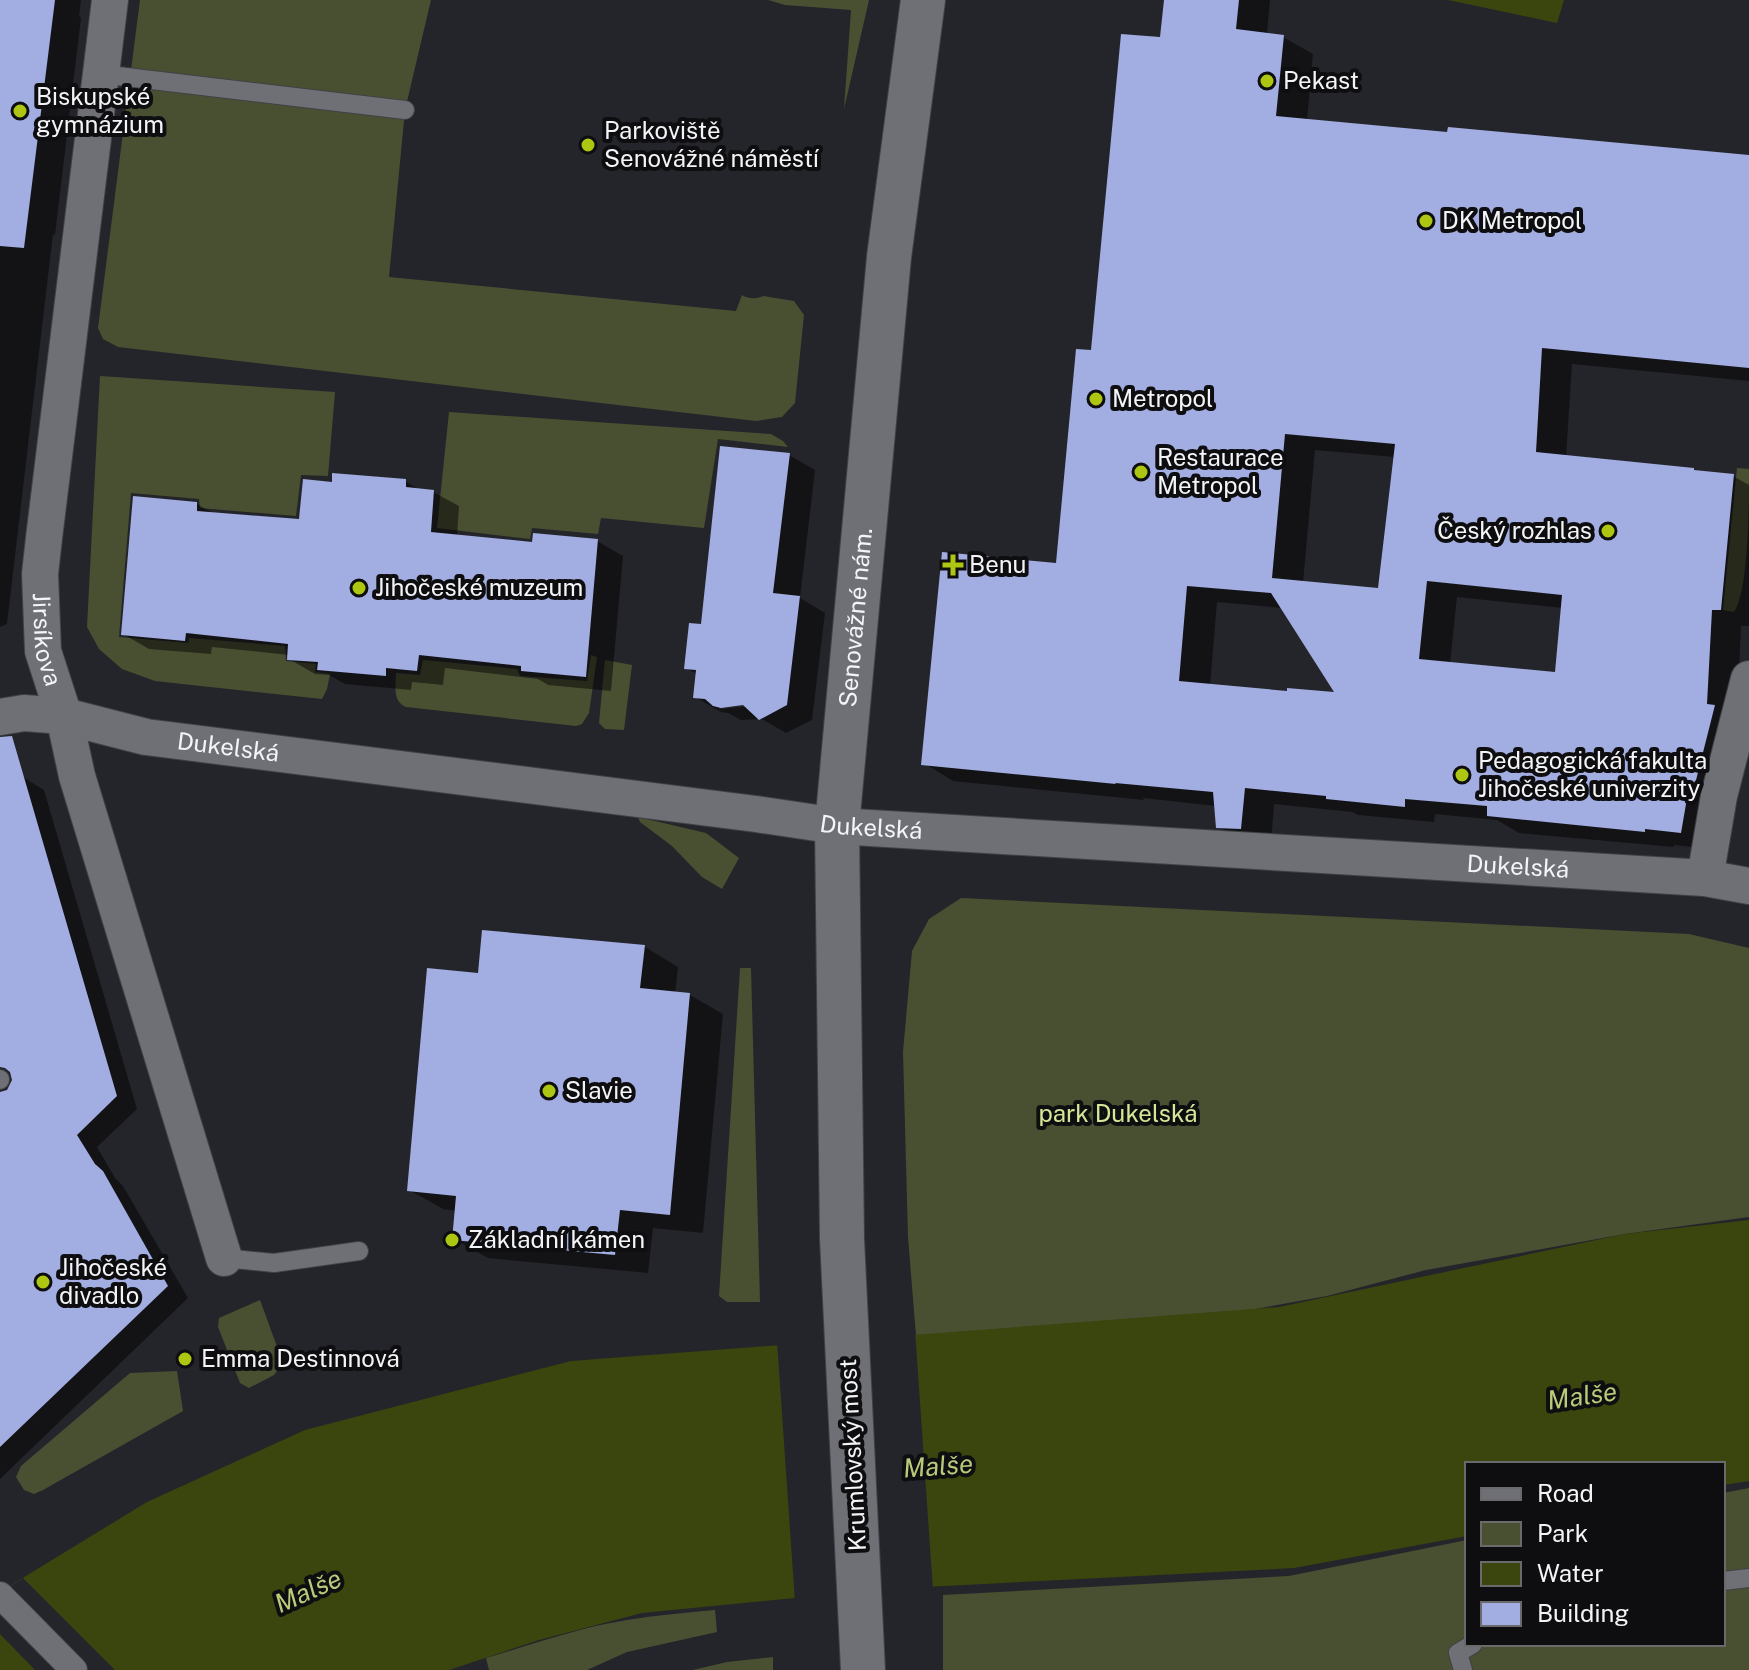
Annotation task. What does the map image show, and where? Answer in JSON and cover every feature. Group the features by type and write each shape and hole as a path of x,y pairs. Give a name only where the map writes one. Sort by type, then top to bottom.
{"street":[{"name":"Jirsíkova","path":"110,0 40,574 43,651 64,716 77,776 224,1258"},
{"name":"Senovážné nám.","path":"842,1239 837,826 889,257 923,0"},
{"path":"1705,878 1719,796 1749,679"},
{"name":"Dukelská","path":"0,717 24,713 64,716 158,739 837,826 1705,878 1749,886"},
{"name":"Krumlovský most","path":"842,1239 863,1670"},
{"path":"0,1595 74,1670"}],"lane":[{"path":"101,74 405,110"},
{"path":"224,1258 274,1263 359,1251"},
{"path":"1725,1581 1749,1578"},
{"path":"1463,1670 1458,1653 1470,1646"}],"green space":[{"path":"140,0 431,0 405,110 389,277 736,311 742,295 794,301 804,315 795,403 782,417 756,421 118,347 103,339 98,328"},
{"path":"768,0 869,0 844,109 851,10 785,5"},
{"path":"100,376 335,392 328,476 301,475 296,516 200,508 199,499 131,493 119,637 188,643 189,638 285,646 286,661 316,664 315,672 330,674 322,699 155,681 122,669 99,649 87,627"},
{"path":"449,412 771,434 788,447 718,439 704,528 601,518 598,534 532,528 530,539 437,528"},
{"path":"1737,468 1749,469 1749,502 1743,585 1734,612 1723,610"},
{"path":"591,655 597,657 589,713 582,724 576,726 406,707 396,693 396,673 420,675 423,660 517,669 520,676 587,681"},
{"path":"605,660 632,665 624,730 605,729 599,723"},
{"path":"638,817 706,833 739,858 722,889 702,877"},
{"name":"park Dukelská","path":"961,898 1689,934 1749,948 1749,1217 1625,1234 1426,1270 1327,1296 1250,1310 916,1336 908,1237 903,1052 912,951 929,919"},
{"path":"740,968 751,968 760,1302 727,1302 719,1296"},
{"path":"260,1300 283,1363 274,1375 249,1388 240,1383 218,1327 219,1318"},
{"path":"177,1371 183,1411 43,1490 34,1494 24,1490 16,1477 21,1466 130,1373"},
{"path":"1749,1488 1749,1670 943,1670 943,1595 1289,1576 1465,1540 1465,1646 1725,1646 1725,1493"},
{"path":"715,1610 717,1632 627,1652 587,1670 489,1670 486,1658 597,1626"},
{"path":"773,1657 773,1670 693,1670 727,1662"}],"water":[{"path":"1448,0 1564,0 1557,23"},
{"name":"Malše","path":"1749,1220 1749,1481 1725,1485 1725,1462 1465,1462 1465,1536 1294,1568 885,1589 642,1613 539,1640 449,1670 0,1670 0,1593 147,1502 305,1430 571,1361 1279,1307 1625,1234"}],"pier":[{"path":"915,1330 933,1590 795,1602 777,1341"},
{"path":"23,1578 115,1670 35,1670 0,1634 0,1593"}],"building":[{"name":"Biskupské gymnázium","path":"0,0 55,0 24,248 0,246"},
{"path":"1164,0 1239,0 1236,29 1284,35 1276,116 1447,132 1448,127 1749,155 1749,368 1542,348 1536,452 1734,474 1721,610 1712,610 1707,704 1715,705 1690,804 1686,804 1681,833 1487,816 1487,806 1405,799 1405,807 1245,788 1241,829 1216,828 1213,792 921,765 942,552 1056,563 1076,349 1091,350 1121,34 1160,37","holes":["1285,434 1395,444 1378,588 1272,578","1427,581 1562,595 1555,672 1419,659","1187,586 1271,593 1334,692 1179,681"]},
{"path":"720,446 790,453 773,593 800,596 787,705 759,720 743,705 721,708 705,699 693,698 696,670 684,669 689,623 701,624"},
{"name":"Jihočeské muzeum","path":"332,473 406,479 406,487 434,490 431,532 532,542 533,533 598,539 586,677 521,671 521,666 419,655 417,671 386,668 386,676 317,670 318,662 287,660 288,644 186,633 185,641 121,635 133,496 197,502 197,511 299,519 303,479 332,482"},
{"path":"12,736 117,1096 77,1135 103,1171 168,1286 0,1447 0,1092 7,1090 12,1080 10,1072 0,1067 0,737"},
{"name":"Slavie","path":"482,930 645,945 640,988 690,993 670,1215 620,1210 615,1255 452,1240 456,1196 407,1191 427,968 478,973"}],"place":[{"name":"Pekast","path":"1267,81"},
{"name":"Biskupské gymnázium","path":"20,111"},
{"name":"Parkoviště Senovážné náměstí","path":"588,145"},
{"name":"DK Metropol","path":"1426,221"},
{"name":"Metropol","path":"1096,399"},
{"name":"Restaurace Metropol","path":"1141,472"},
{"name":"Český rozhlas","path":"1608,531"},
{"name":"Benu","path":"953,565"},
{"name":"Jihočeské muzeum","path":"359,588"},
{"name":"Pedagogická fakulta Jihočeské univerzity","path":"1462,775"},
{"name":"Slavie","path":"549,1091"},
{"name":"Základní kámen","path":"452,1240"},
{"name":"Jihočeské divadlo","path":"43,1282"},
{"name":"Emma Destinnová","path":"185,1359"}]}
